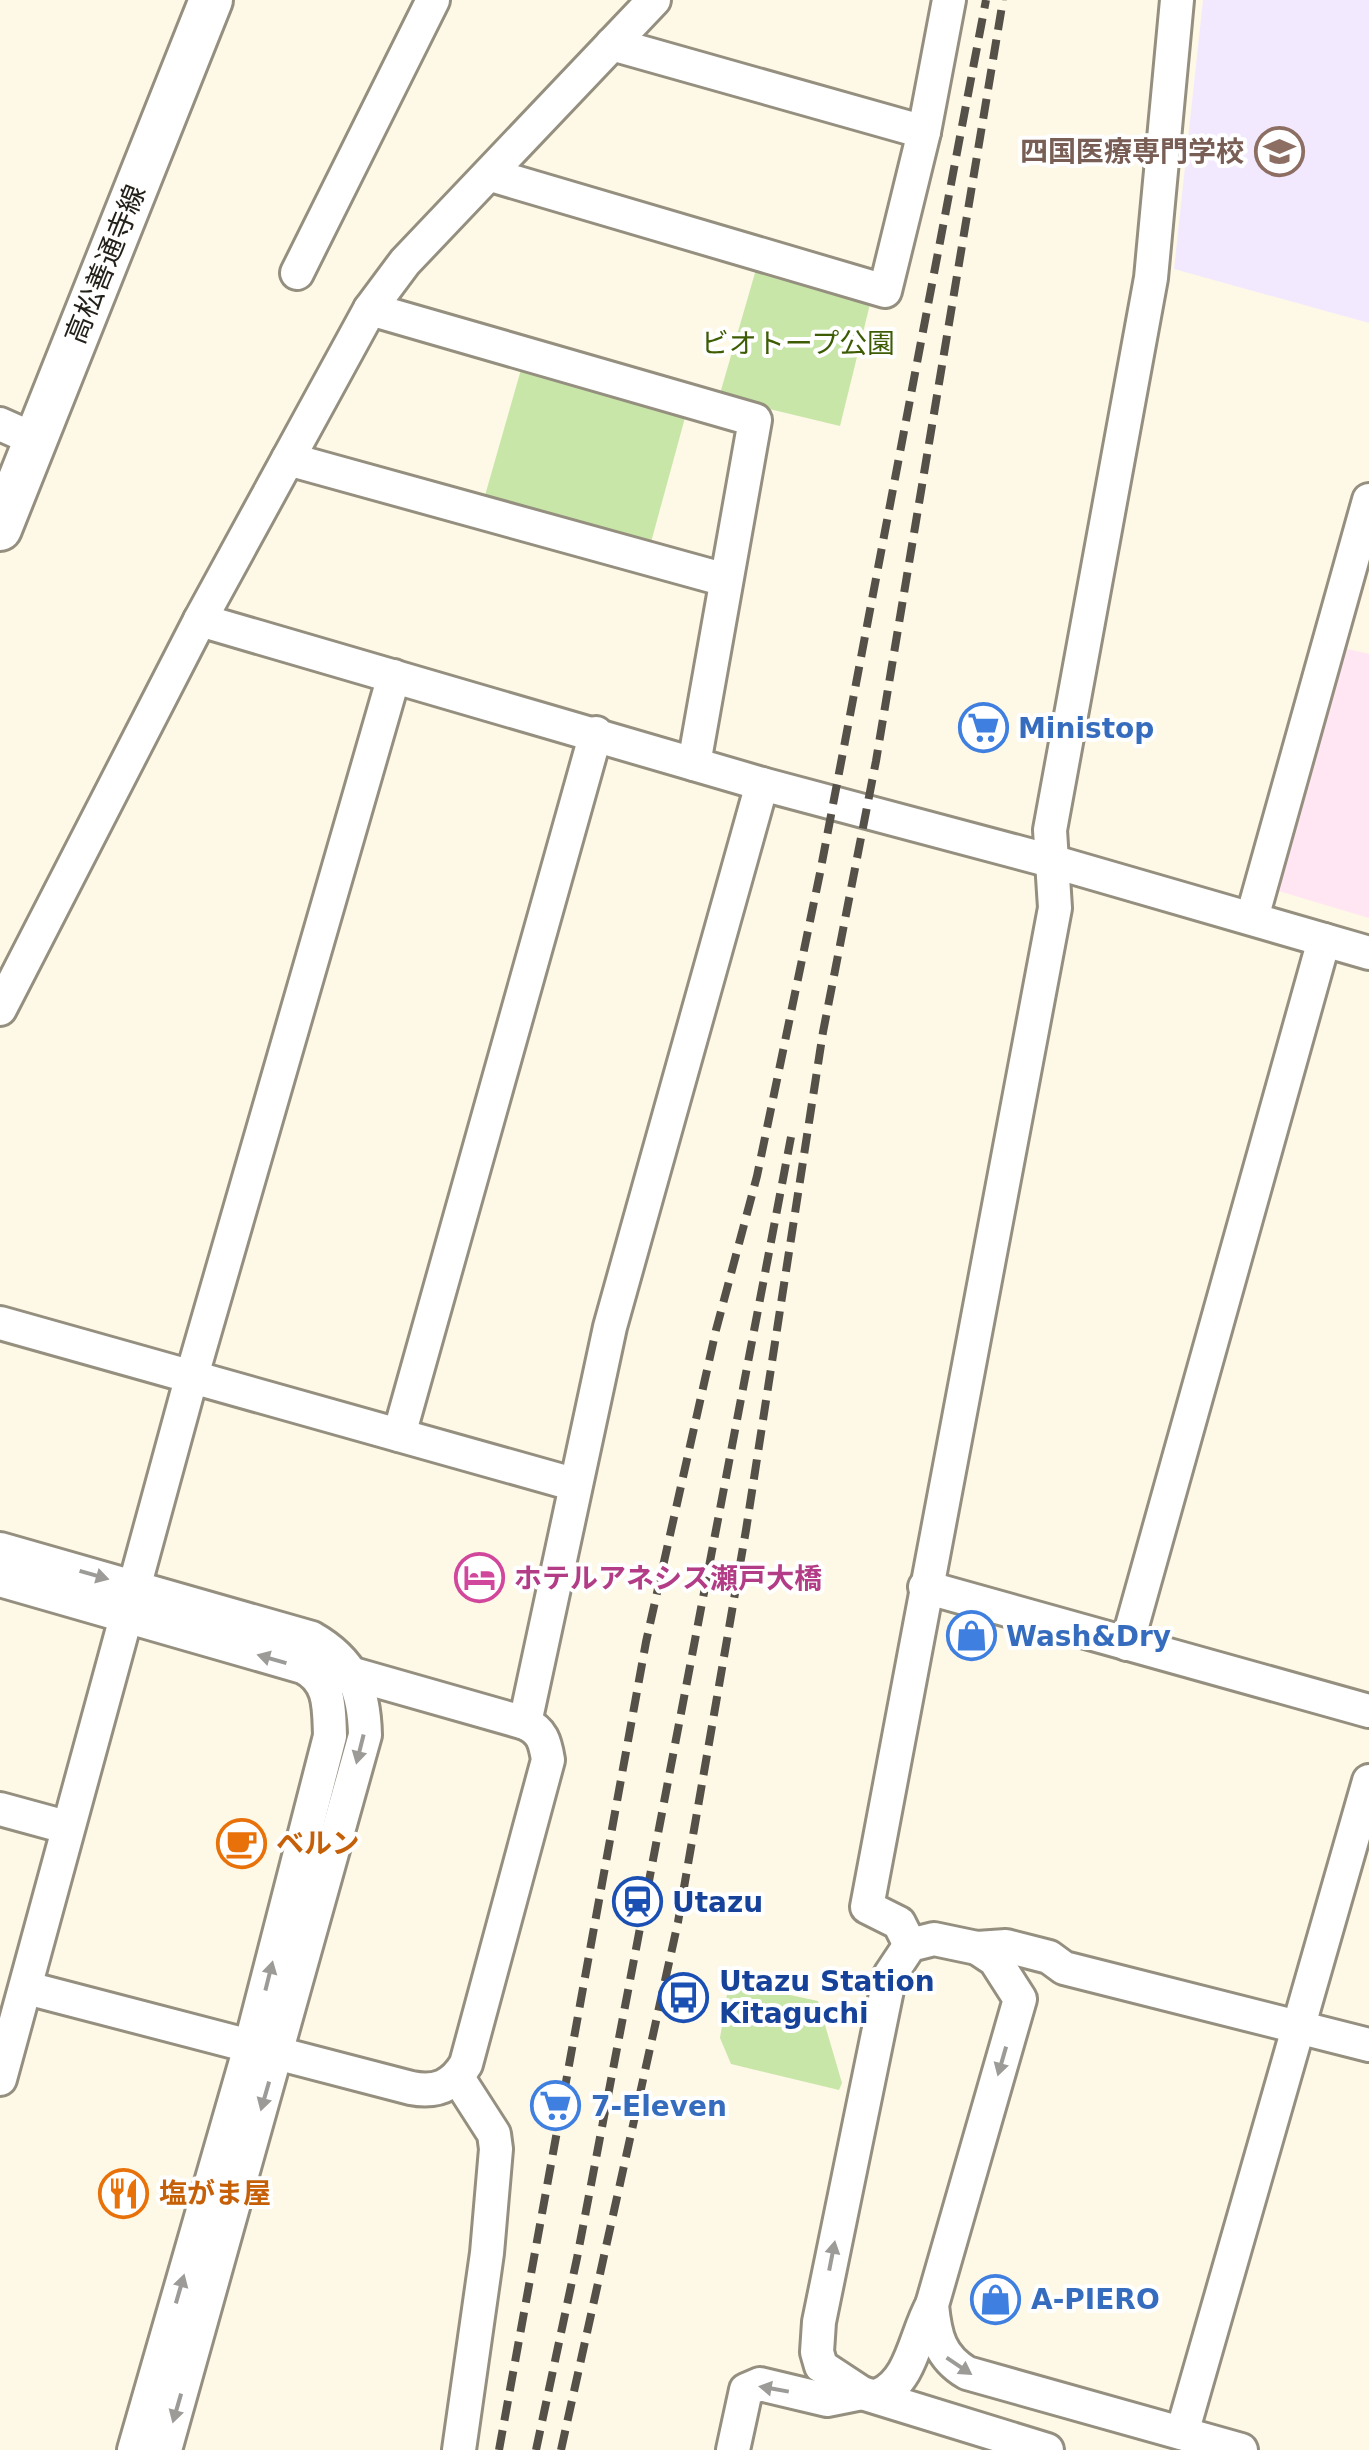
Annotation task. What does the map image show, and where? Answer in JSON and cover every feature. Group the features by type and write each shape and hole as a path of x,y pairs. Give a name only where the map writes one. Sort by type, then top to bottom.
{"main road":[{"name":"高松善通寺線","path":"0,529 18,432 210,0"}],"street":[{"path":"297,272 433,0"},
{"path":"0,1008 200,620 370,308 405,262 654,0"},
{"path":"491,175 884,291 924,132 949,0"},
{"path":"910,1945 899,1923 866,1907 1055,908 1050,830 1151,278 1177,0"},
{"path":"612,44 924,132"},
{"path":"370,308 755,420 694,764"},
{"path":"288,458 726,580"},
{"path":"1252,918 1369,500"},
{"path":"200,620 596,732 762,784 1050,861 1369,953"},
{"path":"0,2079 66,1827 394,676"},
{"path":"399,1435 596,732"},
{"path":"525,1723 548,1626 573,1484 610,1327 762,784"},
{"path":"1127,1644 1324,940"},
{"path":"0,1323 573,1484"},
{"path":"0,1549 132,1602"},
{"path":"0,1580 312,1638 346,1662 338,1678 330,1736 264,2050 165,2450"},
{"path":"925,1588 1369,1711"},
{"path":"26,1988 422,2090 447,2086 458,2078 466,2064 548,1760 538,1729 525,1723 338,1678"},
{"path":"1182,2433 1369,1781"},
{"path":"0,1809 66,1827"},
{"path":"1048,2450 871,2394 821,2366 818,2322 890,1975 910,1945 934,1939 977,1948 1006,1946 1049,1958 1064,1968 1369,2045"},
{"path":"977,1948 995,1960 1020,1998"},
{"path":"734,2450 746,2390 760,2384 827,2400 894,2388 904,2376 918,2330 932,2306 1020,1998 1064,1968"},
{"path":"134,2450 264,2050"},
{"path":"458,2078 494,2134 496,2149 488,2253 459,2450"},
{"path":"932,2306 939,2346 949,2362 968,2373 1240,2450"}],"shaded area":[{"name":"四国医療専門学校","path":"1203,0 1369,0 1369,323 1174,269"},
{"path":"1339,647 1369,654 1369,918 1272,889"}],"green space":[{"name":"ビオトープ公園","path":"757,266 871,300 840,426 719,397"},
{"path":"522,366 686,414 650,546 484,499"},
{"path":"729,1982 818,2001 842,2083 839,2090 731,2064 720,2038"}],"railway":[{"path":"499,2450 646,1642 716,1330 757,1176 820,873 986,0"},
{"path":"561,2450 678,1922 746,1530 823,1032 876,761 1003,0"},
{"path":"536,2450 577,2258 791,1137"}],"place":[{"name":"四国医療専門学校","path":"1279,151"},
{"name":"Ministop","path":"983,728"},
{"name":"ホテルアネシス瀬戸大橋","path":"479,1578"},
{"name":"Wash&Dry","path":"971,1636"},
{"name":"ベルン","path":"241,1843"},
{"name":"Utazu","path":"637,1902"},
{"name":"Utazu Station Kitaguchi","path":"684,1997"},
{"name":"7-Eleven","path":"556,2106"},
{"name":"塩がま屋","path":"124,2193"},
{"name":"A-PIERO","path":"996,2299"}]}
